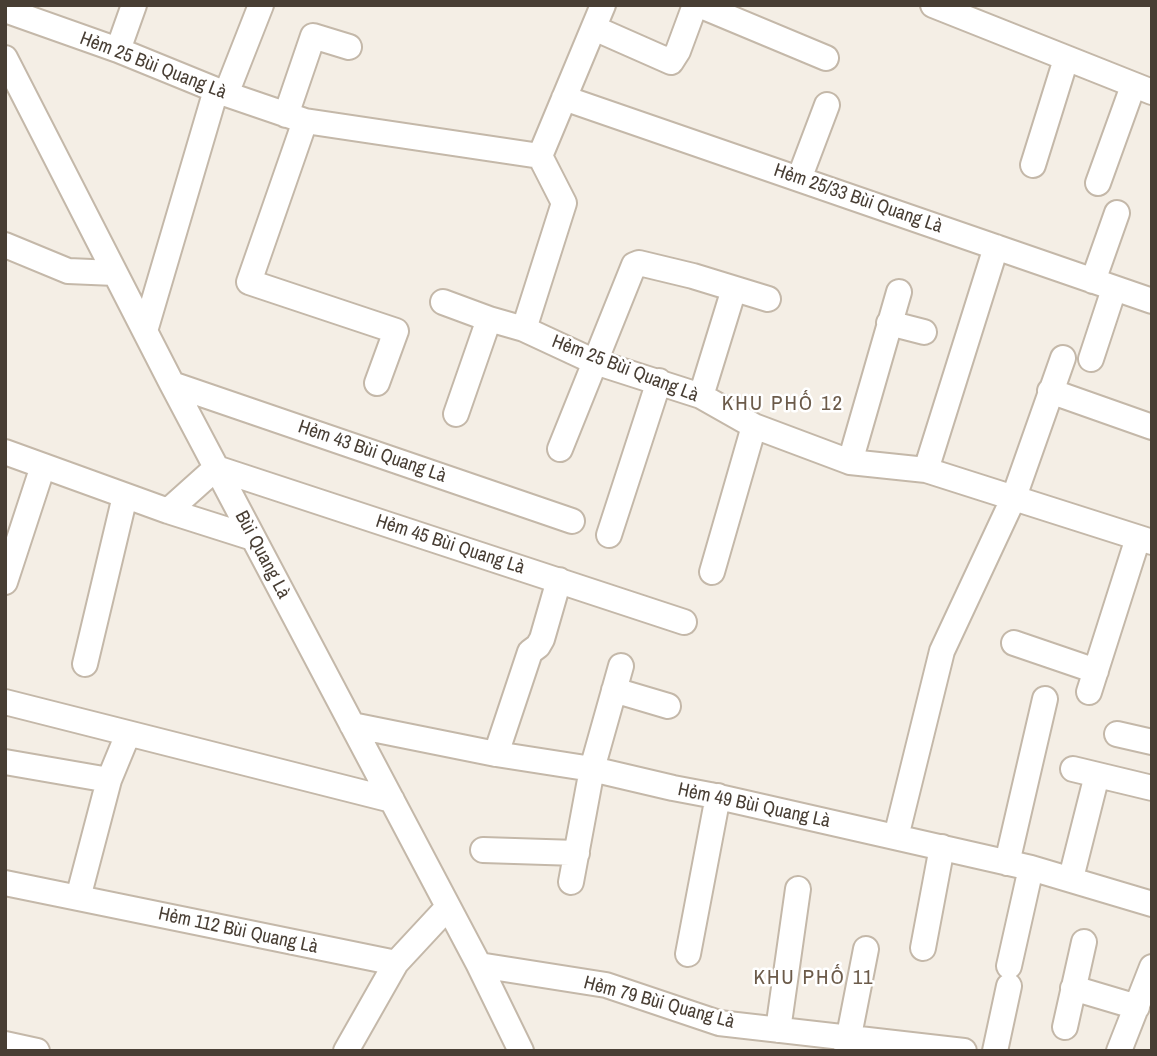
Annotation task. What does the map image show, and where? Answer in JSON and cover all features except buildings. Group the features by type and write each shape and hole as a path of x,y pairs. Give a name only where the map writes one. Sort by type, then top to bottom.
{"street":[{"path":"118,50 134,5"},
{"path":"145,331 221,92 261,5"},
{"path":"524,330 564,204 540,156 603,5"},
{"path":"593,28 671,62 697,5 826,58"},
{"path":"933,5 1142,89 1098,184"},
{"name":"Hẻm 25 Bùi Quang Là","path":"5,10 296,118 540,156"},
{"path":"349,47 313,36 296,118 249,282 396,331 376,383"},
{"name":"Bùi Quang Là","path":"5,58 13,88 115,273 479,965 521,1051"},
{"path":"1033,165 1066,59"},
{"name":"Hẻm 25/33 Bùi Quang Là","path":"564,98 1152,301"},
{"path":"799,179 827,105"},
{"path":"1091,359 1117,212"},
{"path":"5,245 68,271 115,273"},
{"path":"926,470 996,247"},
{"path":"560,449 634,265 639,263 694,276 768,299"},
{"path":"701,396 734,289"},
{"path":"850,463 900,292"},
{"name":"Hẻm 25 Bùi Quang Là","path":"443,302 524,330 594,362 701,396 754,426 850,463 926,470 1145,540"},
{"path":"456,414 489,319"},
{"path":"889,323 924,332"},
{"path":"896,837 942,651 1014,497 1063,358"},
{"path":"609,535 659,381"},
{"name":"Hẻm 43 Bùi Quang Là","path":"172,384 572,521"},
{"path":"1050,391 1152,427"},
{"path":"712,572 754,426"},
{"path":"5,452 168,511 253,538"},
{"path":"5,582 43,466"},
{"path":"168,511 216,468"},
{"name":"Hẻm 45 Bùi Quang Là","path":"216,468 684,622"},
{"path":"85,664 125,496"},
{"path":"1014,643 1093,681 1145,540"},
{"path":"496,754 530,652 542,639 559,580"},
{"path":"571,882 592,769 621,666"},
{"path":"614,690 668,706"},
{"path":"1007,863 1045,699"},
{"path":"5,702 392,800"},
{"name":"Hẻm 49 Bùi Quang Là","path":"352,725 496,754 592,769 718,796 1031,868 1152,904"},
{"path":"78,898 109,780 128,734"},
{"path":"1117,734 1152,741"},
{"path":"5,762 109,780"},
{"path":"1073,769 1152,788"},
{"path":"1071,878 1097,775"},
{"path":"688,954 718,796"},
{"path":"923,948 942,847"},
{"path":"483,850 576,853"},
{"path":"995,1051 1031,868"},
{"name":"Hẻm 112 Bùi Quang Là","path":"5,883 396,963"},
{"path":"778,1030 798,889"},
{"path":"346,1051 396,963 448,907"},
{"path":"1065,1027 1084,942"},
{"path":"848,1044 866,949"},
{"name":"Hẻm 79 Bùi Quang Là","path":"479,965 606,985 719,1023 778,1030 848,1044 964,1051"},
{"path":"1119,1051 1141,1012 1152,967"},
{"path":"1073,988 1141,1012"},
{"path":"5,1044 37,1051"}],"district":[{"name":"KHU PHỐ 12","path":"783,404"},
{"name":"KHU PHỐ 11","path":"814,978"}]}
